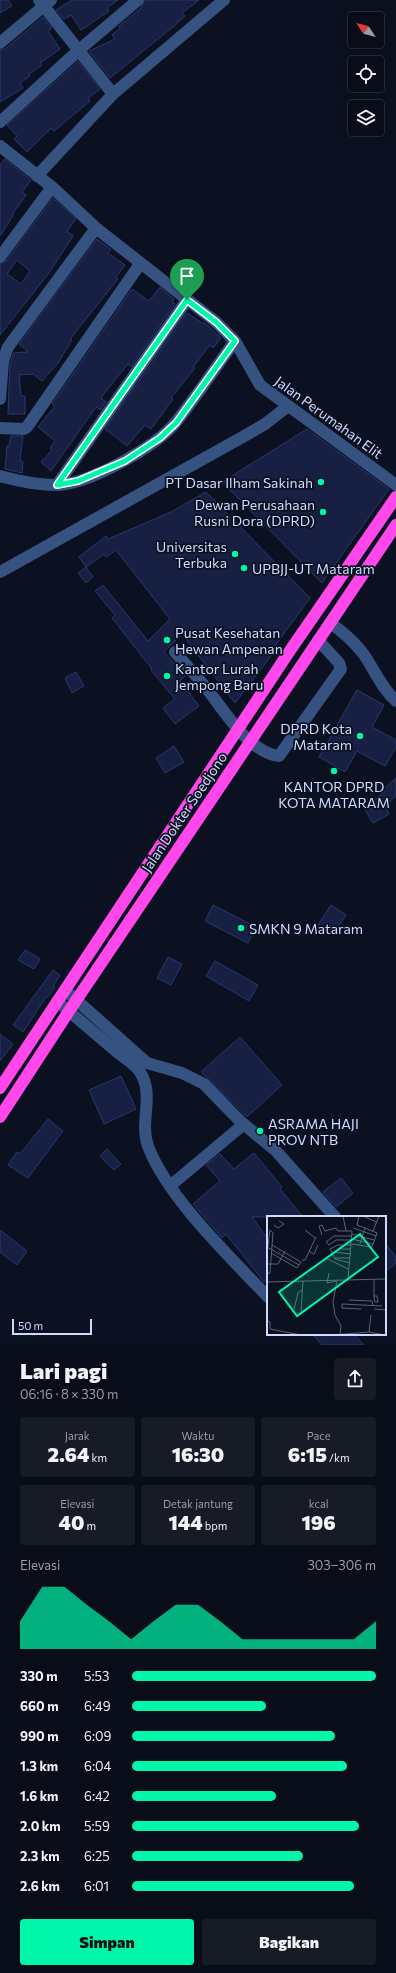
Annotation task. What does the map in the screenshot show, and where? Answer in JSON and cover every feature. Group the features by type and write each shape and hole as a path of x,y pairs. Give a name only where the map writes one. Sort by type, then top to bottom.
{"highway":[{"name":"Jalan Dokter Soedjono","path":"0,1088 297,640 396,497"},
{"name":"Jalan Dokter Soedjono","path":"0,1117 76,1000 396,525"}],"street":[{"path":"0,122 79,50 138,0"},
{"path":"37,176 114,94 224,0"},
{"path":"0,43 44,2 79,50 114,94"},
{"name":"Jalan Perumahan Elit","path":"1,149 52,187 96,228 140,264 216,322 235,341 260,385 287,407 396,485"},
{"path":"0,257 52,187"},
{"path":"0,399 3,361 8,347 96,228"},
{"path":"0,428 24,429 31,421 140,264"},
{"path":"57,485 187,300"},
{"path":"0,476 20,481 57,485 78,481 125,461 160,438 176,423 235,341"},
{"path":"0,572 248,434 265,424 287,407"},
{"path":"330,623 350,639 362,653 385,689 396,701"},
{"path":"175,652 207,689 238,731 274,756 279,756 283,754 341,669 339,663 318,640"},
{"path":"65,990 143,1067 147,1089 147,1116 145,1130 147,1144 170,1186 203,1226 267,1296"},
{"path":"57,1001 143,1067 171,1068 204,1084 244,1124 276,1151 334,1216"},
{"path":"170,1186 244,1124"}],"building":[{"path":"0,0 8,0 12,6 0,13"},
{"path":"72,0 118,0 107,8 109,11 81,30 71,15 64,19 56,10"},
{"path":"145,0 199,0 182,13 185,16 174,26 110,78 89,51 115,39 112,35 120,28 119,26 141,8"},
{"path":"43,17 52,28 48,31 60,49 40,63 42,65 29,74 30,76 20,83 23,88 0,102 0,50 5,49"},
{"path":"78,61 100,89 88,98 90,101 54,131 51,128 27,152 14,139 17,136 7,125"},
{"path":"5,159 31,180 22,192 26,195 13,213 14,214 0,236 0,165"},
{"path":"53,198 76,219 67,231 73,236 49,273 0,335 0,264 6,261","holes":["17,260 30,271 21,284 7,274"]},
{"path":"97,239 111,249 108,253 125,265 116,277 118,279 70,339 72,340 58,363 42,381 33,374 19,375 21,396 25,396 25,414 8,414 10,363 14,353 28,352 19,344"},
{"path":"160,287 174,299 172,302 175,304 131,367 128,364 102,396 102,399 106,402 100,410 96,407 51,471 41,462 52,450 50,448 55,441 38,427 55,406 52,404 132,289 149,301"},
{"path":"187,313 204,324 205,323 221,338 213,348 210,345 193,367 195,368 171,398 173,399 151,429 145,425 127,446 105,429"},
{"path":"307,429 389,489 322,583 222,482"},
{"path":"11,436 23,436 20,461 23,462 22,473 5,469 7,446 9,446"},
{"path":"206,492 310,598 272,650 274,652 235,703 182,634 164,652 185,676 180,681 199,706 175,724 163,708 175,699 112,618 115,615 95,591 103,585 148,641 170,619 116,550 106,557 104,554 86,567 79,557 106,536 108,539 171,512"},
{"path":"86,567 93,577 86,583 78,573"},
{"path":"76,672 84,686 72,693 65,678"},
{"path":"357,690 384,705 372,727 396,740 396,747 385,766 357,751 345,772 319,757"},
{"path":"174,746 184,762 165,773 156,758"},
{"path":"396,778 396,796 385,806 389,814 373,823 364,808 384,792 383,790"},
{"path":"213,905 256,927 248,943 205,921"},
{"path":"331,905 346,915 333,934 318,925"},
{"path":"25,950 40,959 34,969 18,960"},
{"path":"168,957 182,964 171,985 157,978"},
{"path":"215,961 258,985 249,1001 206,976"},
{"path":"53,970 60,975 53,986 55,987 48,997 46,997 23,1032 13,1025"},
{"path":"0,1034 13,1044 0,1061"},
{"path":"240,1037 282,1085 247,1117 201,1072"},
{"path":"121,1076 136,1109 104,1124 89,1090"},
{"path":"48,1119 63,1131 28,1178 8,1165 17,1152 20,1154"},
{"path":"107,1149 121,1164 114,1170 100,1156"},
{"path":"254,1153 282,1187 280,1189 302,1216 252,1217 267,1238 267,1280 264,1282 226,1234 222,1238 193,1204 220,1181 206,1165 220,1154 234,1169"},
{"path":"341,1178 353,1193 336,1207 323,1192"},
{"path":"0,1230 27,1251 17,1265 0,1252"},
{"path":"386,1244 396,1257 396,1263 386,1271"},
{"path":"313,1335 355,1335 364,1345 322,1345"}],"place":[{"name":"PT Dasar Ilham Sakinah","path":"321,482"},
{"name":"Dewan Perusahaan Rusni Dora (DPRD)","path":"323,512"},
{"name":"Universitas Terbuka","path":"235,554"},
{"name":"UPBJJ-UT Mataram","path":"244,568"},
{"name":"Pusat Kesehatan Hewan Ampenan","path":"167,640"},
{"name":"Kantor Lurah Jempong Baru","path":"167,676"},
{"name":"DPRD Kota Mataram","path":"360,736"},
{"name":"KANTOR DPRD KOTA MATARAM","path":"334,771"},
{"name":"SMKN 9 Mataram","path":"241,928"},
{"name":"ASRAMA HAJI PROV NTB","path":"260,1131"}],"route":[{"path":"187,300 216,322 235,341 176,423 160,438 125,461 78,481 57,485 122,393 187,300"}]}
